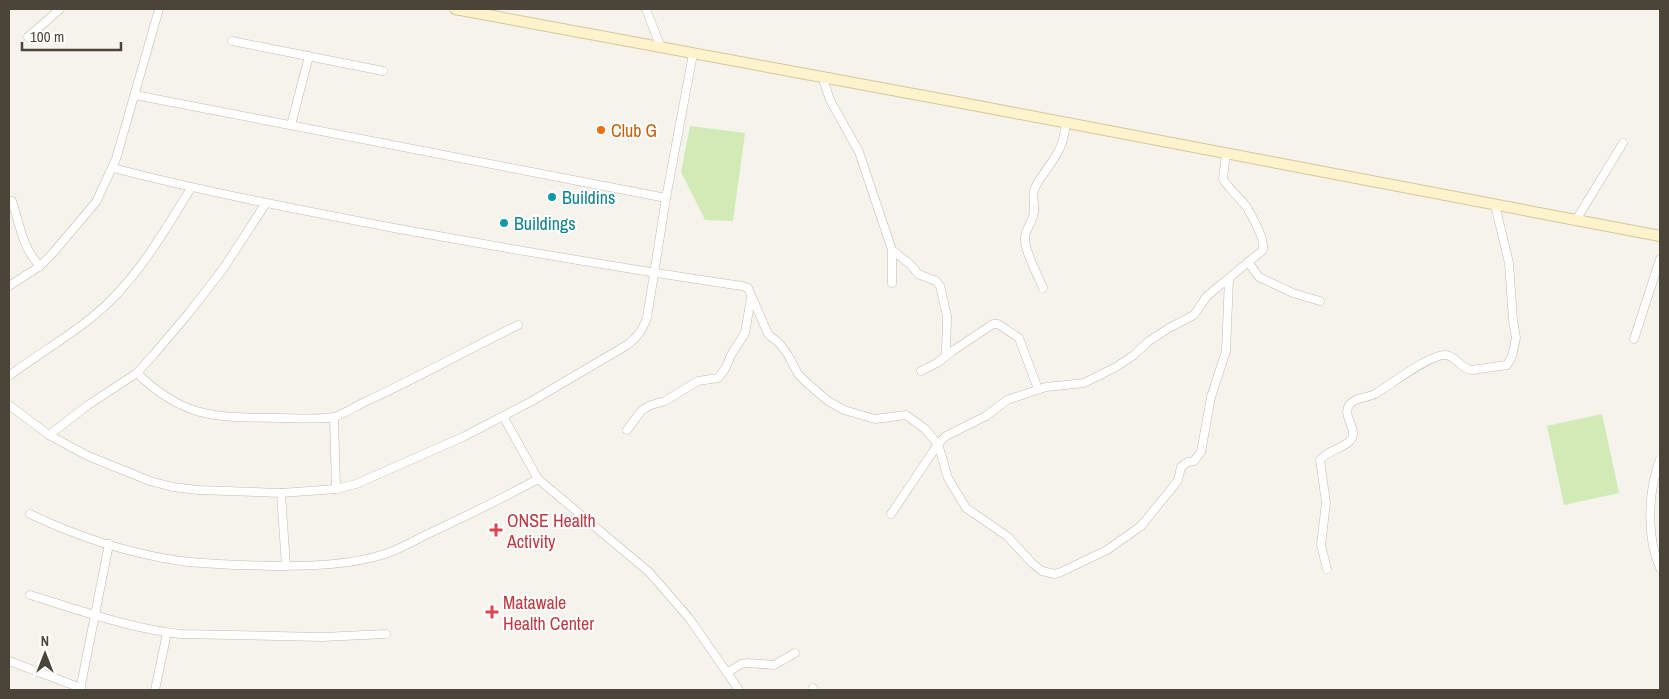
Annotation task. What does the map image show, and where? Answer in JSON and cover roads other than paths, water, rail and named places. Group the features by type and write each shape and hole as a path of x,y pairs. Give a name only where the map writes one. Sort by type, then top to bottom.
{"main road":[{"path":"455,9 693,54 822,76 1660,236"}],"street":[{"path":"28,37 60,9"},
{"path":"9,286 40,266 96,202 113,168 159,9"},
{"path":"646,9 661,48"},
{"path":"232,41 382,70"},
{"path":"9,405 50,435 109,466 150,481 173,487 198,490 281,493 336,489 356,484 438,448 503,416 541,396 637,338 647,318 666,198 693,54"},
{"path":"291,125 309,56"},
{"path":"822,76 830,100 859,152 892,250 892,283"},
{"path":"135,95 666,198"},
{"path":"1043,288 1026,245 1026,234 1034,214 1032,200 1034,192 1061,148 1066,123"},
{"path":"1576,220 1623,143"},
{"path":"891,514 938,444 946,436 986,416 1007,400 1038,389 1084,383 1116,367 1163,332 1194,315 1206,296 1263,250 1263,244 1257,227 1246,206 1223,179 1226,154"},
{"path":"113,168 191,188 266,204 468,242 748,288 768,334 780,344 802,378 828,402 844,410 875,418 906,416 924,428 938,444 948,478 966,508 1007,536 1042,571 1055,574 1107,550 1141,526 1178,480 1181,468 1188,462 1194,461 1201,452 1211,397 1226,351 1229,279"},
{"path":"9,376 91,318 116,296 138,271 191,188"},
{"path":"12,201 27,248 40,266"},
{"path":"50,435 88,406 137,373 224,269 266,204"},
{"path":"1327,570 1321,544 1326,503 1320,460 1324,455 1352,438 1347,415 1347,409 1350,404 1358,399 1372,395 1414,368 1440,355 1449,355 1467,369 1472,370 1507,365 1512,356 1516,338 1508,263 1495,205"},
{"path":"892,250 910,264 918,274 936,281 940,286 947,316 945,350 948,353 950,352"},
{"path":"1634,339 1660,259"},
{"path":"1248,262 1256,274 1265,280 1293,293 1320,301"},
{"path":"627,430 642,410 651,405 665,402 698,381 718,378 725,369 744,333 751,296"},
{"path":"920,371 937,363 950,352 993,324 998,324 1019,338 1038,389"},
{"path":"137,373 150,386 166,397 185,407 210,415 228,418 334,417 408,382 518,325"},
{"path":"503,416 538,479 649,572 689,618 739,690"},
{"path":"334,417 336,489"},
{"path":"1660,458 1653,480 1651,537 1660,568"},
{"path":"30,514 54,526 109,544 175,560 220,564 286,566 344,563 386,553 538,479"},
{"path":"281,493 286,566"},
{"path":"1651,537 1660,539"},
{"path":"9,661 81,689 109,544"},
{"path":"30,595 95,615 167,633 322,637 386,634"},
{"path":"155,690 167,633"},
{"path":"727,673 742,664 774,665 795,653"}],"place":[{"name":"Club G","path":"601,130"},
{"name":"Buildins","path":"552,197"},
{"name":"Buildings","path":"504,223"},
{"name":"ONSE Health Activity","path":"496,530"},
{"name":"Matawale Health Center","path":"492,612"}]}
